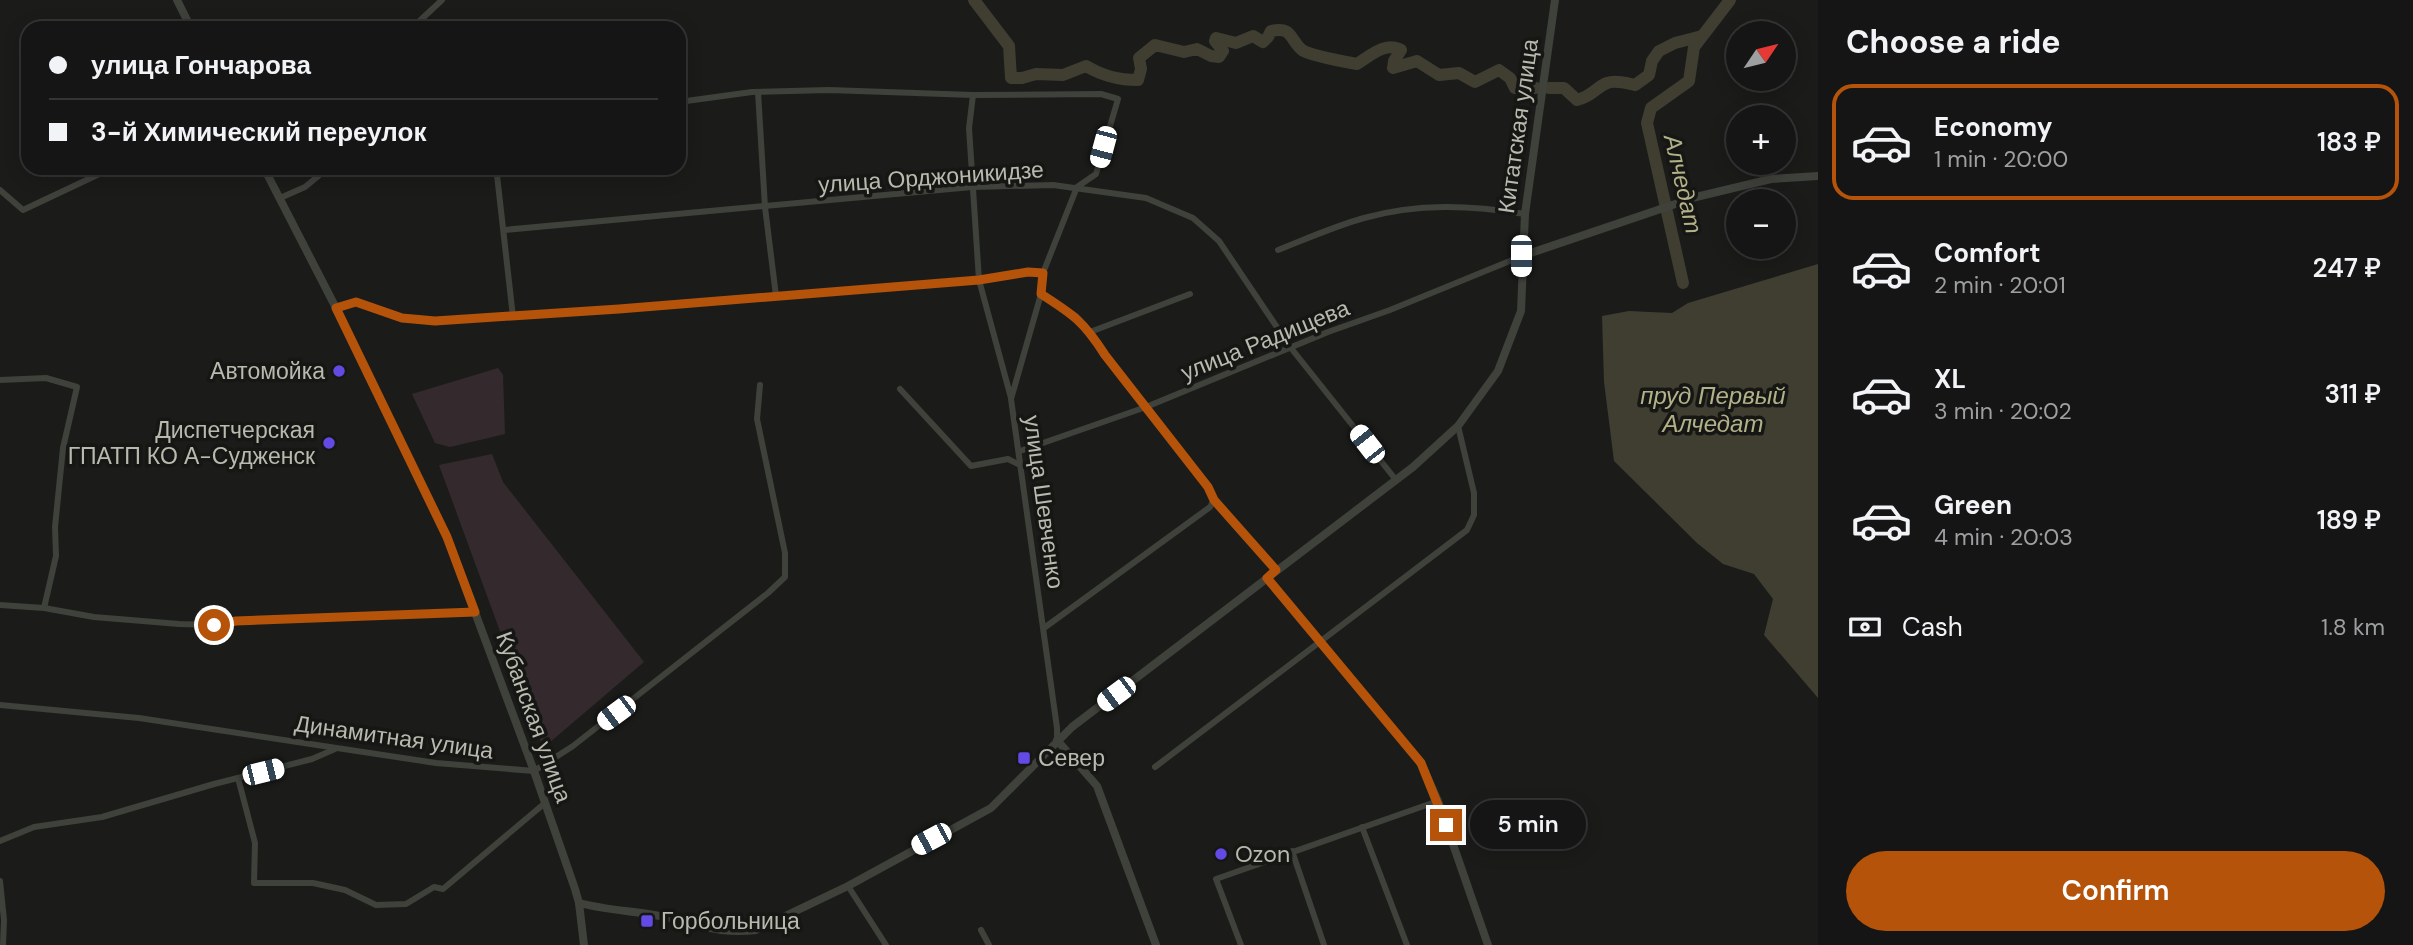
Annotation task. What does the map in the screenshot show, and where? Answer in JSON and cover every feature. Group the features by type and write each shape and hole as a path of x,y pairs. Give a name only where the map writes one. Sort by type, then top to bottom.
{"street":[{"path":"177,0 188,21"},
{"path":"420,21 442,0"},
{"name":"Китатская улица","path":"579,903 662,916 724,932 749,931 848,886 991,808 1057,740 1396,480 1458,426 1498,371 1521,312 1521,256 1525,214 1555,0"},
{"path":"686,101 758,92 873,90 973,95 969,128 979,280 1011,399"},
{"path":"758,92 765,207 776,296"},
{"name":"улица Шевченко","path":"973,95 1101,94 1118,99 1096,173 1077,187 1043,273 1041,294 1011,399 1058,728 1057,740"},
{"path":"0,190 23,210 97,175"},
{"name":"Кубанская улица","path":"268,175 336,308 447,537 534,772 579,903 584,945"},
{"path":"280,198 305,187 320,175"},
{"path":"497,175 513,317"},
{"path":"1521,256 1696,197 1771,179 1818,176"},
{"name":"улица Орджоникидзе","path":"504,230 972,187 1052,185 1146,198 1193,218 1219,241 1292,348 1396,480"},
{"path":"1278,250 1363,218 1416,207 1478,206 1525,214"},
{"name":"улица Радищева","path":"1020,450 1146,407 1521,256"},
{"path":"336,308 356,302 402,318 435,321 979,280 1028,272 1043,273"},
{"path":"1041,294 1076,316 1090,332 1208,487 1214,500 1276,570"},
{"path":"1090,332 1190,294"},
{"path":"0,380 46,378 77,387 63,448 55,527 57,555 44,608"},
{"path":"534,772 573,746 785,577 785,553 757,419 760,385"},
{"path":"900,389 971,466 1008,459 1022,466"},
{"path":"1154,768 1467,530 1474,515 1474,493 1458,426"},
{"path":"1044,628 1210,507 1214,500"},
{"path":"1267,578 1421,763 1438,801 1488,945"},
{"path":"0,605 44,608 94,617 214,625 236,621 475,612"},
{"name":"Динамитная улица","path":"0,705 139,718 436,762 534,772"},
{"path":"1057,740 1097,786 1156,945"},
{"path":"0,841 34,827 102,817 312,760 337,748"},
{"path":"238,778 255,843 254,883 313,883 345,890 376,905 406,904 434,887 443,889 545,803"},
{"path":"1241,945 1216,879 1438,801"},
{"path":"1362,827 1406,945"},
{"path":"1292,851 1324,945"},
{"path":"0,881 4,920 3,945"},
{"path":"848,886 886,945"},
{"path":"981,930 989,945"}],"shaded area":[{"path":"498,368 503,375 505,434 450,447 435,443 412,394"},
{"path":"492,454 503,482 644,662 543,748 439,465"}],"water":[{"name":"пруд Первый Алчедат","path":"1818,264 1818,698 1764,635 1773,599 1754,574 1723,564 1697,543 1614,461 1604,382 1602,316 1629,311 1672,313 1688,303"}],"waterway":[{"path":"974,0 1009,46 1011,78 1036,74 1063,75 1086,66 1111,77 1138,80 1141,69 1139,58 1155,45 1184,52 1197,49 1219,57 1223,51 1215,41 1216,38 1236,43 1253,36 1263,42 1271,31 1283,30 1290,34 1302,50 1328,58 1357,64 1390,47 1401,50 1393,68 1417,61 1439,75 1459,73 1475,82 1499,70 1510,78 1515,88 1536,88"},
{"name":"Алчедат","path":"1683,283 1647,123 1651,108 1689,81 1694,47 1730,0"},
{"path":"1549,88 1564,88 1577,100 1610,82 1635,85 1649,75 1652,61 1659,51 1675,43 1702,36"}],"place":[{"name":"Автомойка","path":"339,371"},
{"name":"Диспетчерская ГПАТП КО А-Судженск","path":"329,443"},
{"name":"Север","path":"1024,758"},
{"name":"Ozon","path":"1221,854"},
{"name":"Горбольница","path":"647,921"}],"route":[{"path":"214,625 236,621 475,612 447,537 336,308 356,302 402,318 435,321 619,309 979,280 1028,272 1043,273 1041,294 1076,316 1090,332 1208,487 1214,500 1276,570 1267,578 1421,763 1446,825"}]}
